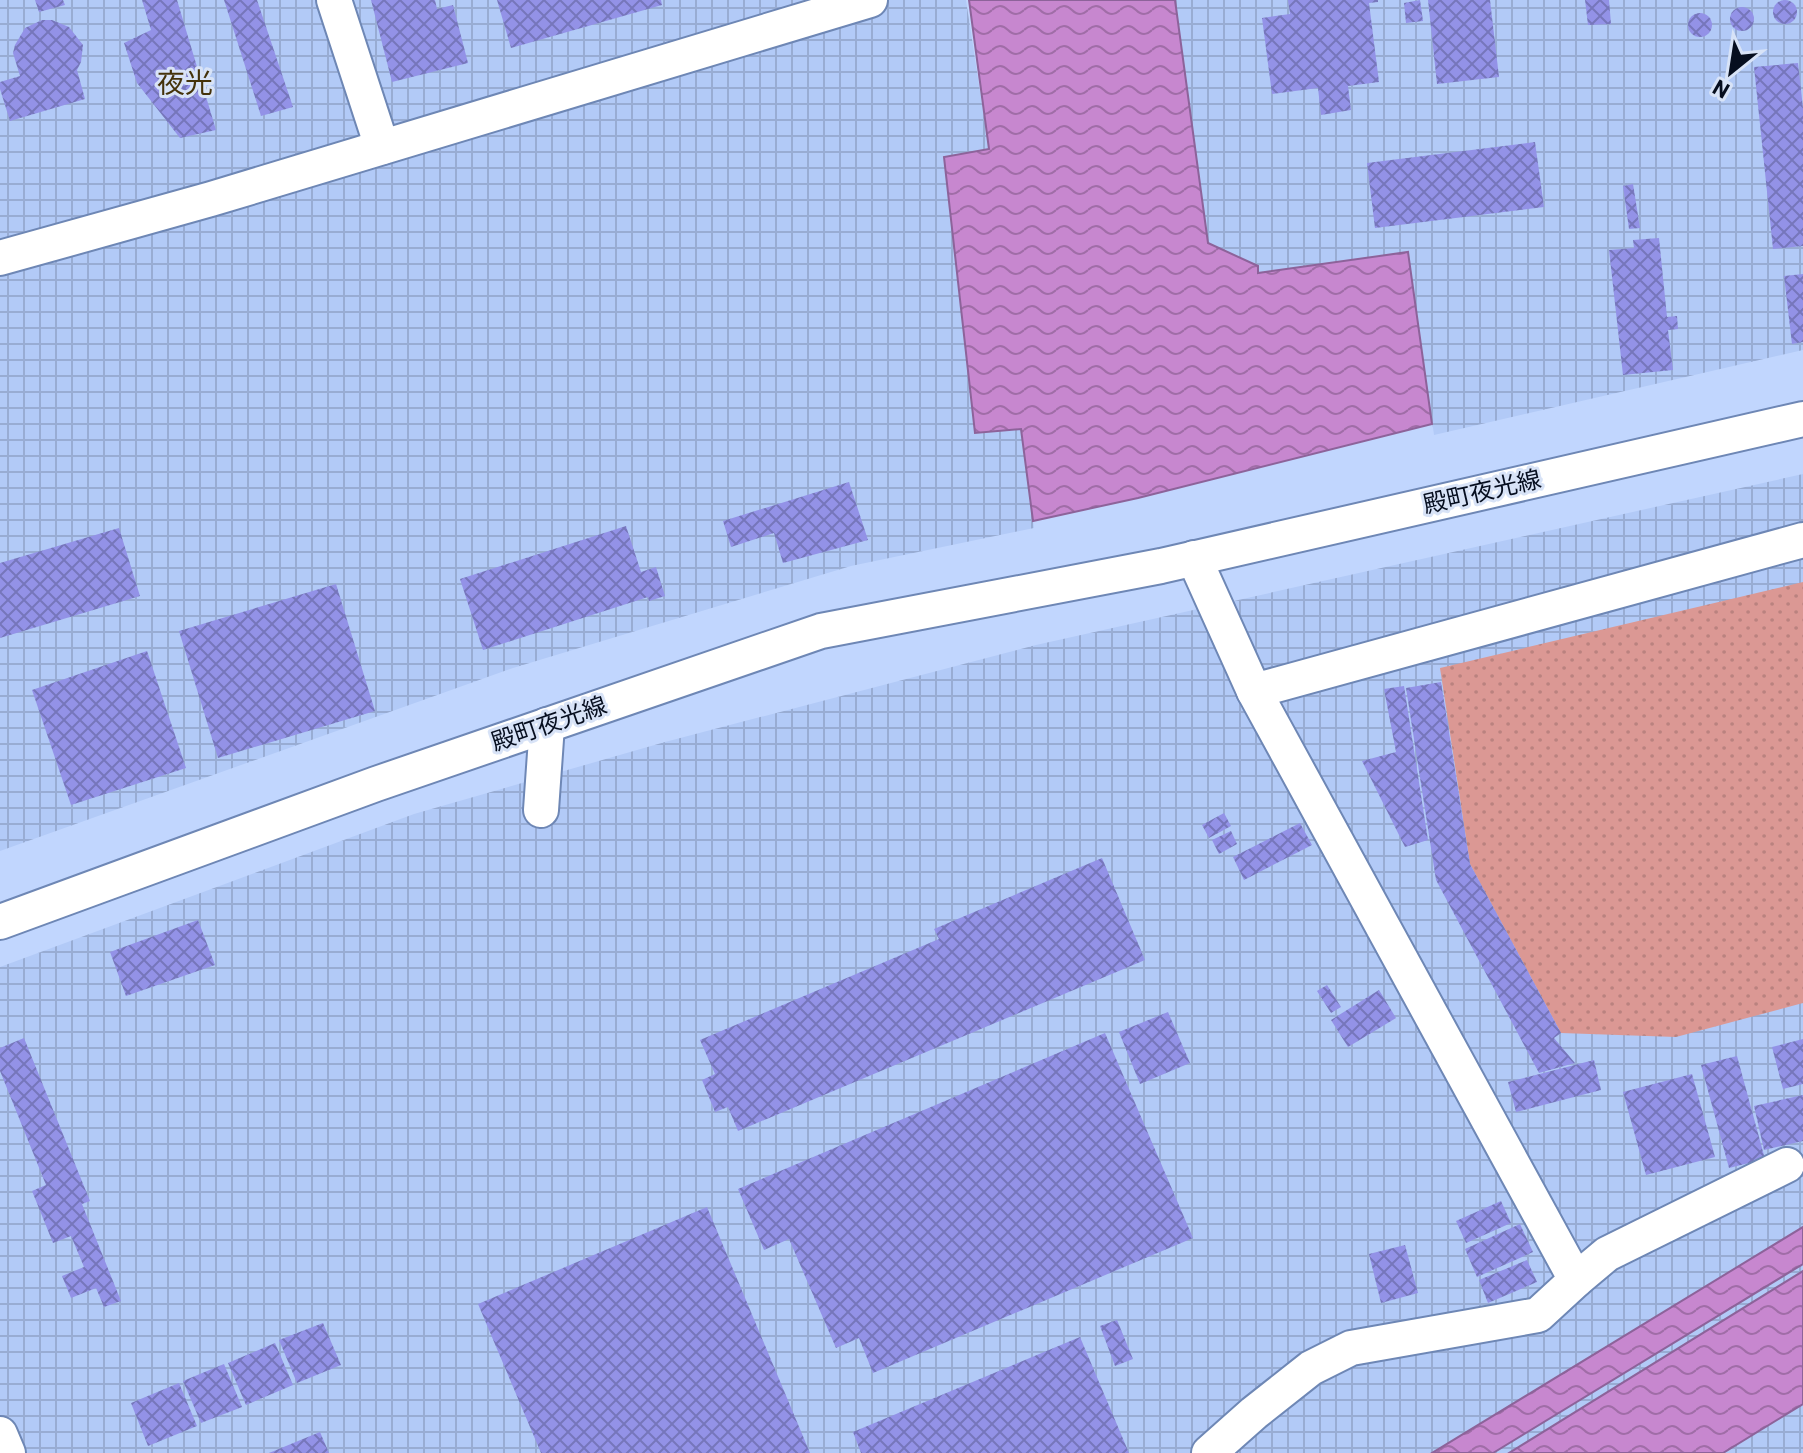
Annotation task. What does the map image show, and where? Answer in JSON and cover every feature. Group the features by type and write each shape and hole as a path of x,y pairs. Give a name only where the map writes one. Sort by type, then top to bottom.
{"street":[{"path":"334,0 382,147"},
{"path":"0,258 211,199 870,0"},
{"name":"殿町夜光線","path":"0,922 376,784 821,631 1178,562 1803,419"},
{"path":"1254,691 1803,540"},
{"path":"1178,562 1254,691 1576,1280"},
{"path":"541,810 547,725"},
{"path":"1209,1453 1311,1368 1351,1348 1538,1315 1607,1254 1787,1165"},
{"path":"0,1434 8,1453"}],"shaded area":[{"path":"0,0 966,0 989,150 944,157 975,432 1021,429 1034,528 851,566 513,668 0,851"},
{"path":"1175,0 1803,0 1803,350 1434,435 1408,252 1258,273 1258,266 1208,243"},
{"path":"1803,474 1803,1453 0,1453 0,967 414,814 665,742 1036,645"},
{"path":"1803,582 1803,1003 1676,1037 1561,1033 1470,864 1440,668"}],"water":[{"path":"969,0 1175,0 1208,243 1258,266 1258,273 1408,252 1432,424 1138,498 1033,521 1021,429 975,433 944,157 989,149"},
{"path":"1803,1227 1803,1264 1493,1453 1432,1453"},
{"path":"1803,1271 1803,1404 1723,1453 1509,1453"}],"building":[{"path":"35,0 63,0 65,5 39,12"},
{"path":"142,0 177,0 216,130 180,138 137,83 124,43 151,30"},
{"path":"224,0 257,0 293,107 261,116"},
{"path":"371,0 435,0 437,9 453,5 468,63 392,82"},
{"path":"497,0 661,0 662,5 511,48"},
{"path":"1288,0 1378,0 1369,3 1379,82 1348,86 1351,110 1321,115 1318,88 1272,94 1262,18 1290,14"},
{"path":"1420,0 1423,21 1406,23 1404,3"},
{"path":"1428,0 1490,0 1499,77 1437,84"},
{"path":"1585,0 1609,0 1611,24 1588,25"},
{"path":"1785,0 1796,7 1797,12 1790,23 1785,24 1774,17 1773,12 1780,1"},
{"path":"1742,7 1753,14 1754,19 1747,30 1742,31 1731,24 1730,19 1737,8"},
{"path":"1700,13 1711,20 1712,25 1705,36 1700,37 1689,30 1688,25 1695,14"},
{"path":"42,20 52,20 69,27 83,45 77,70 85,99 10,121 0,82 20,76 13,53 15,45 25,28"},
{"path":"1798,63 1803,108 1803,246 1773,249 1754,67"},
{"path":"1535,142 1544,207 1375,228 1367,163"},
{"path":"1633,184 1640,228 1629,229 1623,186"},
{"path":"1659,238 1667,317 1677,316 1678,329 1668,330 1673,370 1623,375 1609,250 1634,248 1633,240"},
{"path":"1803,274 1803,342 1792,344 1784,276"},
{"path":"849,482 868,540 783,563 774,533 731,547 723,521"},
{"path":"626,526 641,572 656,567 665,596 649,601 648,597 483,650 460,579"},
{"path":"119,528 140,596 0,638 0,563"},
{"path":"336,584 375,711 218,758 179,631"},
{"path":"147,651 186,768 71,805 32,690"},
{"path":"1441,682 1470,864 1561,1033 1554,1038 1575,1063 1539,1073 1436,880 1406,688"},
{"path":"1404,686 1428,840 1405,847 1362,761 1396,752 1384,689"},
{"path":"1224,813 1231,826 1209,838 1202,825"},
{"path":"1300,823 1312,845 1244,880 1233,857"},
{"path":"1231,831 1237,844 1219,854 1212,840"},
{"path":"1102,858 1145,960 738,1131 728,1107 715,1112 702,1080 715,1074 700,1040 939,939 934,929"},
{"path":"198,920 215,965 126,996 110,952"},
{"path":"1327,985 1341,1007 1331,1013 1317,991"},
{"path":"1379,990 1396,1018 1348,1047 1331,1020"},
{"path":"1168,1012 1190,1063 1140,1084 1119,1032"},
{"path":"1105,1033 1193,1238 873,1373 859,1338 836,1348 789,1239 764,1250 738,1189"},
{"path":"24,1038 90,1201 82,1204 121,1301 104,1307 96,1288 71,1298 62,1276 84,1267 71,1236 53,1243 32,1191 46,1185 0,1071 0,1048"},
{"path":"1803,1039 1803,1084 1783,1089 1772,1047"},
{"path":"1737,1056 1765,1159 1729,1168 1701,1065"},
{"path":"1594,1060 1601,1090 1516,1112 1508,1082"},
{"path":"1692,1074 1715,1157 1646,1175 1623,1092"},
{"path":"1803,1095 1803,1141 1764,1150 1754,1106"},
{"path":"1501,1201 1511,1223 1466,1243 1456,1221"},
{"path":"707,1207 810,1453 541,1453 478,1304"},
{"path":"1520,1224 1533,1252 1477,1277 1465,1249"},
{"path":"1405,1245 1418,1293 1381,1303 1369,1254"},
{"path":"1527,1260 1537,1282 1488,1303 1479,1280"},
{"path":"1117,1320 1133,1359 1115,1366 1100,1326"},
{"path":"323,1323 341,1365 297,1383 279,1340"},
{"path":"1080,1337 1129,1453 861,1453 853,1432"},
{"path":"275,1343 293,1385 246,1405 228,1363"},
{"path":"224,1364 242,1407 201,1423 183,1381"},
{"path":"179,1383 197,1426 148,1446 131,1403"},
{"path":"320,1432 329,1453 269,1453"}],"district":[{"name":"夜光","path":"185,83"}]}
